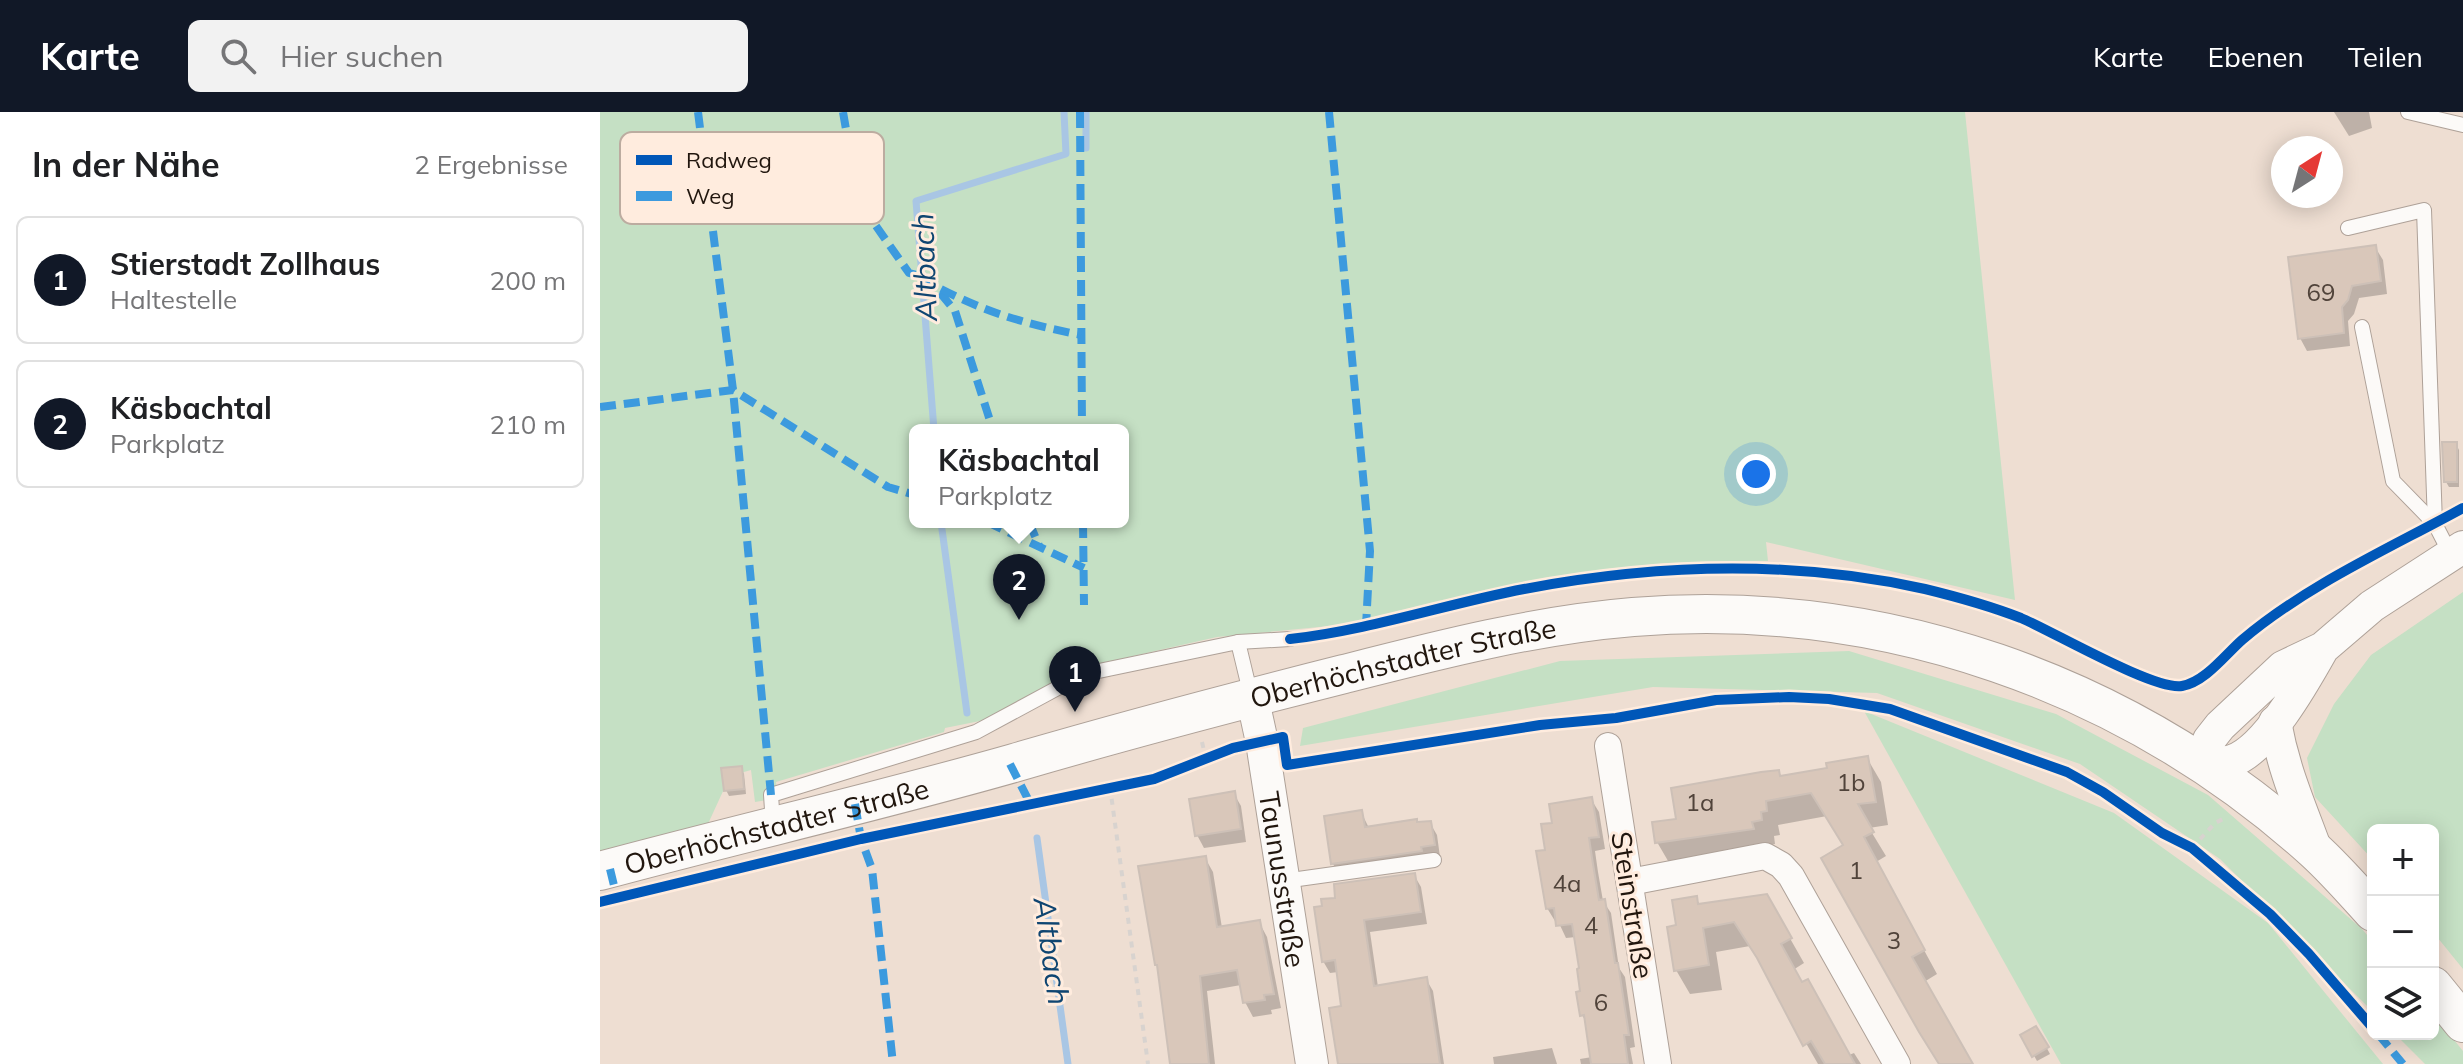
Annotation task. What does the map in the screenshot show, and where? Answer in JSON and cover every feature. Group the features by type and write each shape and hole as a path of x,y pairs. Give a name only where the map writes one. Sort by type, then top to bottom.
{"main road":[{"name":"Oberhöchstadter Straße","path":"600,871 1010,764 1252,696 1480,641 1568,625 1672,615 1734,614 1795,618 1872,629 1977,655 2036,675 2093,700 2200,761 2246,794 2317,853 2367,906"},
{"path":"2439,993 2463,1023"}],"street":[{"path":"2323,648 2302,685 2258,743 2233,761 2215,764 2200,761 2209,740 2230,715 2283,667 2323,648 2372,606 2457,551"},
{"name":"Taunusstraße","path":"1252,696 1262,742 1312,1064"},
{"path":"2275,722 2290,787 2317,853"},
{"name":"Steinstraße","path":"1608,746 1658,1064"},
{"path":"1630,882 1765,856 1781,865 1791,876 1897,1064"}],"lane":[{"path":"2408,112 2463,125"},
{"path":"2348,228 2424,210 2435,524"},
{"path":"2362,327 2393,481 2457,551"},
{"path":"773,825 771,795 976,732 1065,684 1094,672 1238,642 1290,639"},
{"path":"1238,642 1252,696"},
{"path":"1284,881 1434,860"}],"path":[{"path":"1110,787 1148,1064"},
{"path":"2192,848 2215,823 2234,813 2246,794"}],"green space":[{"path":"600,112 1965,112 2015,600 1766,542 1768,561 1667,563 1523,582 1340,625 1217,637 1076,669 985,720 945,728 944,732 776,782 778,798 755,802 751,770 730,776 707,826 600,853"},
{"path":"2463,592 2463,969 2439,939 2439,824 2367,824 2367,853 2315,797 2307,758 2334,704 2371,655"},
{"path":"1849,651 2056,714 2208,795 2362,929 2367,935 2367,1006 2220,859 2080,764 1877,693 1653,687 1300,746 1303,728 1560,661"},
{"path":"1864,711 2114,813 2268,923 2383,1064 2061,1064"},
{"path":"2439,1021 2463,1051 2463,1064 2425,1064 2401,1040 2439,1040"}],"building":[{"path":"2376,245 2381,281 2352,286 2348,300 2342,307 2344,333 2298,339 2288,257"},
{"path":"2442,442 2457,442 2457,482 2444,482"},
{"path":"1868,756 1876,802 1858,804 1874,832 1864,837 1925,950 1912,957 1973,1064 1939,1064 1919,1032 1821,858 1843,845 1811,793 1766,801 1767,811 1761,812 1762,820 1752,822 1754,829 1655,843 1652,822 1676,819 1671,788 1779,770 1780,776 1827,768 1826,763"},
{"path":"742,766 744,789 724,791 721,768"},
{"path":"1235,791 1241,829 1195,836 1189,799"},
{"path":"1592,797 1599,837 1589,838 1599,900 1605,899 1615,963 1618,963 1629,1035 1624,1035 1628,1064 1591,1064 1584,1015 1580,1016 1576,992 1580,991 1579,968 1572,924 1556,926 1554,908 1546,909 1536,851 1545,850 1541,824 1552,823 1549,804"},
{"path":"1362,810 1365,827 1417,819 1417,822 1431,821 1435,845 1421,847 1422,851 1331,864 1324,816"},
{"path":"1206,856 1217,927 1260,920 1274,994 1264,995 1265,1000 1243,1003 1237,970 1200,976 1209,1064 1170,1064 1157,965 1138,866"},
{"path":"1415,873 1421,912 1364,920 1374,986 1427,977 1440,1064 1338,1064 1329,1008 1341,1006 1335,960 1322,962 1314,907 1322,906 1321,899 1335,898 1334,884"},
{"path":"1767,894 1792,938 1781,944 1802,982 1808,979 1855,1064 1825,1064 1811,1041 1803,1046 1757,958 1734,922 1703,928 1709,965 1674,971 1667,927 1676,925 1672,900 1697,896 1698,904"},
{"path":"2036,1026 2049,1047 2032,1057 2020,1035"}],"waterway":[{"name":"Altbach","path":"934,424 916,201 1066,154 1064,112"},
{"path":"1086,112 1086,148"},
{"name":"Altbach","path":"942,528 967,713"},
{"name":"Altbach","path":"1037,838 1068,1064"}],"marked path":[{"path":"698,112 701,132"},
{"path":"843,112 846,132"},
{"path":"1080,112 1082,424"},
{"path":"1329,112 1370,551 1366,626"},
{"path":"712,224 733,390 771,795"},
{"path":"875,224 909,273 928,278 955,311 991,424"},
{"path":"941,289 1009,317 1081,335"},
{"path":"600,407 733,390 888,487 909,493"},
{"path":"1000,528 1084,568"},
{"path":"1032,528 1040,548"},
{"path":"1083,528 1084,605"},
{"path":"1010,764 1030,803"},
{"path":"855,804 861,839 872,869 893,1064"},
{"path":"610,869 617,898"},
{"path":"2383,1040 2403,1064"}],"cycle path":[{"path":"1290,639 1349,630 1495,595 1574,581 1674,570 1775,570 1876,580 1962,599 2021,618 2150,679 2182,686 2207,674 2242,640 2293,602 2463,508"},
{"path":"600,902 861,839 1154,779 1233,748 1283,737 1287,765 1540,725 1616,718 1716,700 1829,699 1890,709 2067,772 2103,792 2162,833 2192,848 2270,914 2367,1021"}],"place":[{"name":"Käsbachtal","path":"1019,620"},
{"name":"Stierstadt Zollhaus","path":"1075,712"}]}
